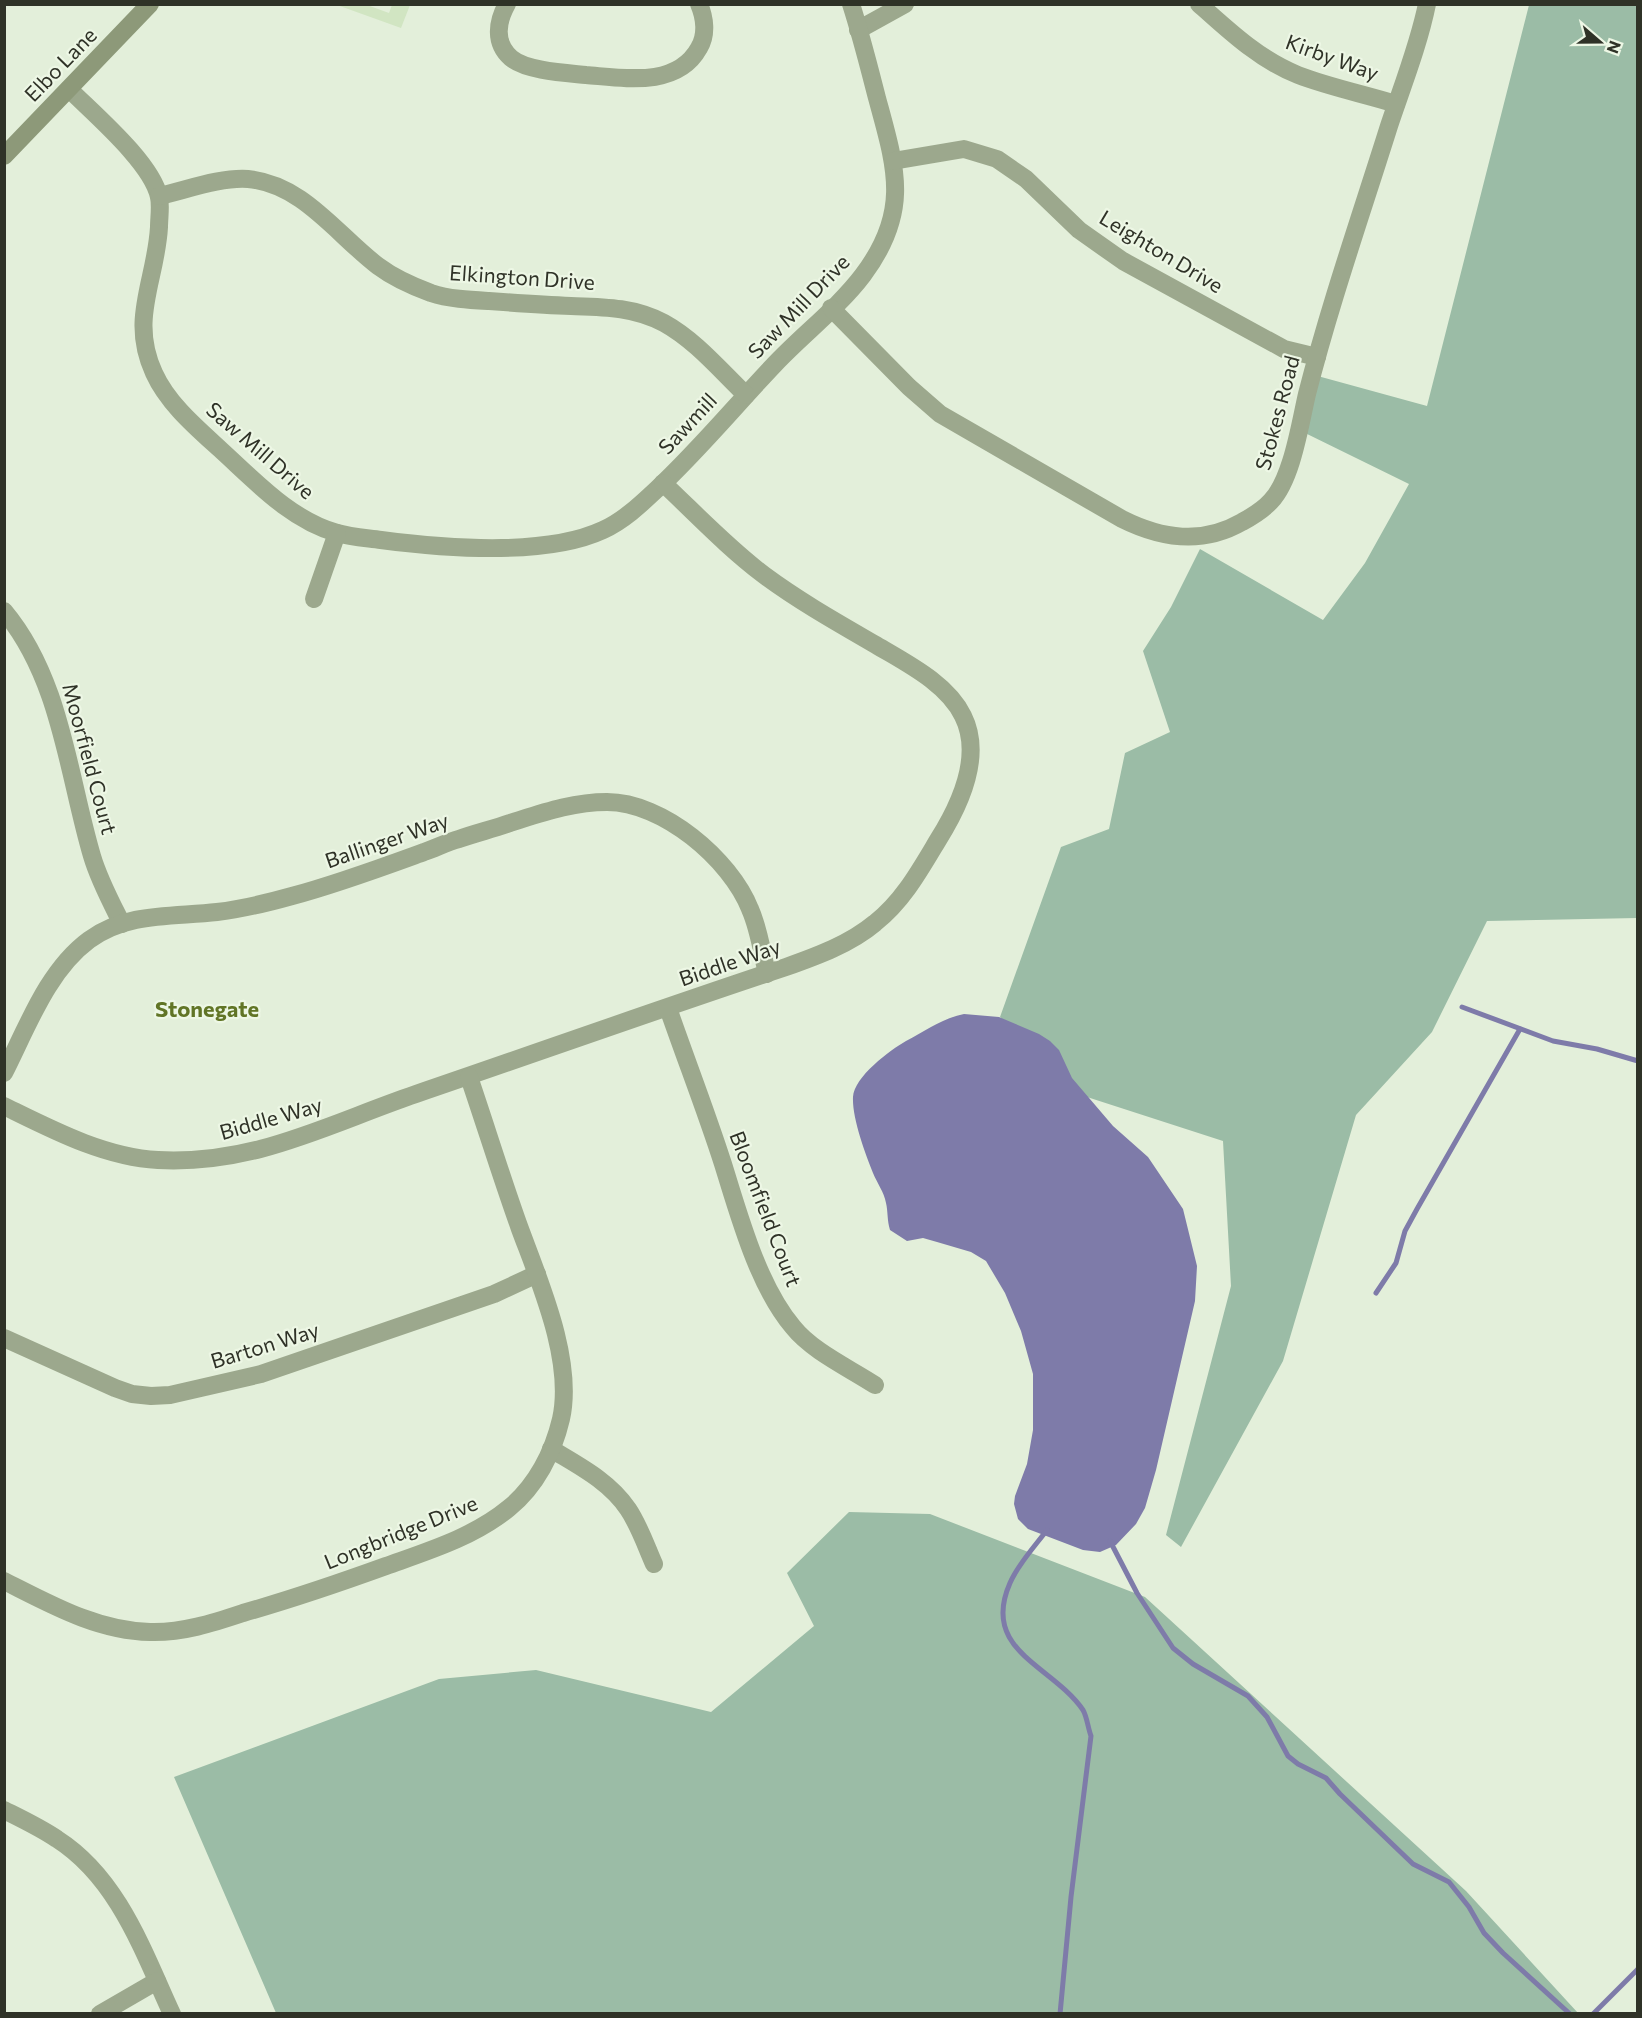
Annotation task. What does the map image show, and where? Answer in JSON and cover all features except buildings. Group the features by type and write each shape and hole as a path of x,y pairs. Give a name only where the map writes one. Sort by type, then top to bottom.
{"street":[{"name":"Elbo Lane","path":"4,156 150,4"},
{"path":"507,4 501,16 498,32 502,48 512,59 527,66 561,72 632,78 666,74 682,68 694,57 702,44 704,29 703,14 699,4"},
{"name":"Saw Mill Drive","path":"746,395 861,278 887,238 893,216 896,193 893,161 851,4"},
{"path":"858,30 905,4"},
{"name":"Kirby Way","path":"1199,4 1250,47 1282,67 1298,75 1396,104"},
{"name":"Stokes Road","path":"831,308 916,394 940,414 1122,519 1149,531 1179,538 1198,538 1217,534 1233,527 1261,511 1284,482 1317,357 1426,4"},
{"path":"69,89 136,157 159,196"},
{"name":"Leighton Drive","path":"893,161 964,149 981,152 997,159 1026,179 1079,230 1123,261 1284,349 1317,357"},
{"name":"Elkington Drive","path":"159,196 229,180 247,179 283,188 300,199 378,265 414,287 455,298 555,306 611,307 647,316 663,323 690,342 746,395"},
{"name":"Saw Mill Drive","path":"159,196 156,258 142,314 142,333 153,372 163,390 190,422 256,482 292,511 311,522 337,533 397,542 466,547 512,547 559,543 605,530 625,517 663,483"},
{"name":"Sawmill","path":"663,483 746,395"},
{"name":"Biddle Way","path":"4,1106 113,1152 156,1160 219,1158 258,1150 298,1139 767,974 832,949 875,924 893,907 920,871 952,815 967,777 971,757 970,736 963,716 953,699 938,686 762,574 663,483"},
{"path":"314,599 337,533"},
{"name":"Moorfield Court","path":"4,611 29,647 48,691 66,751 93,860 122,924"},
{"name":"Ballinger Way","path":"4,1072 34,1012 62,967 87,942 102,932 156,915 214,912 249,907 318,888 458,839 559,807 610,802 644,810 675,824 690,834 721,864 737,884 751,911 767,974"},
{"name":"Bloomfield Court","path":"668,1008 733,1197 774,1299 802,1338 875,1385"},
{"name":"Longbridge Drive","path":"4,1581 66,1612 105,1626 128,1631 175,1631 221,1621 340,1583 432,1549 492,1521 525,1493 538,1476 551,1449 561,1417 562,1376 556,1337 537,1274 469,1077"},
{"name":"Barton Way","path":"4,1338 115,1389 132,1394 170,1395 261,1374 494,1294 537,1274"},
{"path":"551,1449 589,1472 619,1498 634,1519 654,1564"},
{"path":"4,1810 58,1839 76,1854 108,1888 132,1926 172,2013"},
{"path":"100,2013 157,1981"}],"shaded area":[{"path":"337,5 367,5 389,13 392,5 410,5 401,28"},
{"path":"1529,5 1637,5 1637,918 1487,921 1432,1032 1356,1115 1283,1361 1181,1547 1166,1535 1231,1286 1223,1141 1087,1097 1000,1017 1061,847 1109,829 1125,753 1170,732 1143,651 1171,607 1200,549 1323,620 1365,563 1409,484 1301,431 1314,375 1427,406"},
{"path":"964,1014 999,1017 1050,1041 1059,1050 1072,1078 1113,1126 1148,1157 1183,1209 1197,1266 1195,1301 1156,1470 1145,1508 1136,1524 1116,1545 1100,1552 1083,1550 1028,1529 1018,1519 1014,1504 1015,1496 1027,1464 1033,1430 1033,1374 1021,1331 1005,1293 986,1261 971,1252 923,1238 907,1241 890,1230 885,1199 870,1165 857,1125 853,1097 859,1081 866,1073 882,1057 906,1041 941,1022"},
{"path":"849,1512 930,1514 1145,1597 1466,1891 1578,2013 276,2013 174,1777 439,1679 536,1670 711,1712 814,1626 787,1573"}],"waterway":[{"path":"1462,1007 1553,1041 1597,1049 1638,1061"},
{"path":"1376,1293 1396,1263 1405,1231 1520,1029"},
{"path":"1047,1530 1013,1576 1003,1606 1004,1625 1012,1641 1024,1655 1070,1694 1083,1710 1091,1736 1071,1897 1060,2014"},
{"path":"1110,1541 1137,1593 1173,1648 1193,1664 1248,1696 1267,1717 1288,1756 1298,1764 1326,1778 1413,1864 1449,1882 1469,1907 1484,1933 1570,2014"},
{"path":"1593,2014 1638,1969"}],"district":[{"name":"Stonegate","path":"207,1009"}]}
